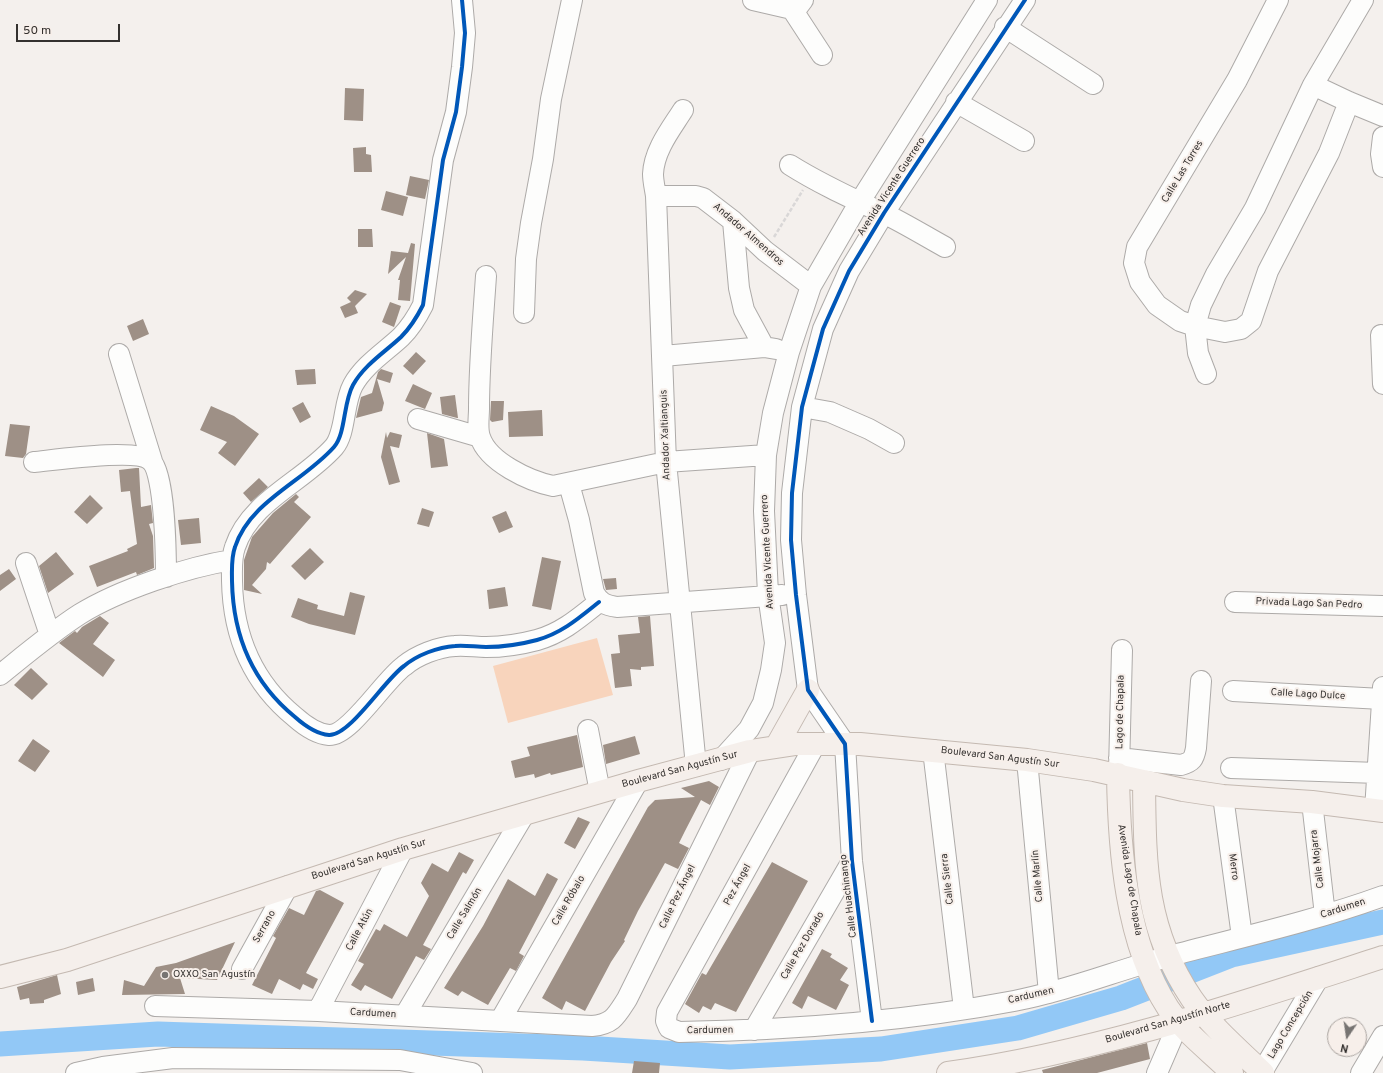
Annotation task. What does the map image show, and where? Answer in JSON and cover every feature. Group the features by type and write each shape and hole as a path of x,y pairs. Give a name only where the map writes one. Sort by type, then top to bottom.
{"main road":[{"path":"776,747 808,690"},
{"name":"Boulevard San Agustín Sur","path":"0,977 67,960 403,849 638,781 722,760 750,751 776,747 816,743 845,744 933,750 1027,760 1119,766 1144,781 1223,796 1312,802 1379,810"},
{"name":"Avenida Lago de Chapala","path":"1119,766 1119,821 1126,874 1132,914 1149,969 1173,1014 1232,1073"},
{"name":"Avenida Lago de Chapala","path":"1144,781 1144,856 1154,920 1171,962 1198,1006 1263,1072"},
{"name":"Boulevard San Agustín Norte","path":"948,1073 986,1068 1066,1051 1198,1006 1319,978 1383,956"}],"street":[{"path":"462,0 465,33 462,67 456,112 443,160 423,305 415,321 402,336 381,353 354,383 349,394 336,444 326,455 271,499 244,525 234,548 232,560 233,602 242,643 254,672 275,700 312,730 328,735 338,733 354,720 403,666 428,652 455,646 488,647 537,640 568,627 599,602"},
{"path":"524,313 526,259 530,223 543,159 551,99 572,0"},
{"path":"753,0 797,5 822,55"},
{"name":"Avenida Vicente Guerrero","path":"722,760 749,729 763,703 771,670 775,643 768,594 764,511 766,455 773,413 789,352 811,286 859,203 987,0"},
{"name":"Avenida Vicente Guerrero","path":"845,744 808,690 796,595 791,540 792,493 802,407 823,329 850,271 884,213 1005,27 1025,0"},
{"name":"Calle Las Torres","path":"1278,0 1236,80 1137,247 1134,263 1140,282 1157,305 1180,321 1195,326 1225,332 1241,329 1251,321 1268,271 1329,153 1349,102"},
{"path":"1206,374 1198,354 1195,326 1201,305 1216,274 1255,208 1313,85 1363,0"},
{"path":"1005,27 1093,84"},
{"path":"1313,85 1383,116"},
{"path":"956,102 1024,141"},
{"name":"Andador Xaltianguis","path":"683,110 656,156 653,174 656,196 666,462 696,766"},
{"path":"1383,137 1381,154 1383,167"},
{"path":"790,165 811,178 859,203 884,213 945,247"},
{"name":"Andador Almendros","path":"656,196 696,196 703,198 733,221 765,251 811,286"},
{"path":"733,221 739,288 744,310 764,347"},
{"path":"486,276 479,390 480,437 490,453 509,470 537,483 553,486 569,484 666,462 766,455"},
{"path":"1381,335 1383,384"},
{"path":"663,356 764,347 789,352"},
{"path":"119,354 152,461 157,469 164,516 166,577"},
{"path":"802,407 830,412 869,429 894,443"},
{"path":"418,418 480,437"},
{"path":"34,462 142,455 152,461"},
{"path":"569,484 579,520 594,593 599,602 607,606 617,607 768,594 796,595"},
{"path":"0,675 50,635 81,614 112,598 166,577 206,564 232,560"},
{"path":"26,563 50,635"},
{"name":"Privada Lago San Pedro","path":"1235,602 1383,606"},
{"name":"Lago de Chapala","path":"1119,766 1122,650"},
{"path":"1119,766 1181,765 1191,763 1194,758 1196,748 1202,681"},
{"name":"Calle Lago Dulce","path":"1233,691 1382,693"},
{"path":"1379,810 1378,773 1382,693"},
{"path":"588,730 600,792"},
{"name":"Pez Ángel","path":"669,1028 666,1021 667,1012 816,743"},
{"name":"Calle Huachinango","path":"845,744 852,862 872,1021"},
{"name":"Calle Sierra","path":"933,750 964,1009"},
{"name":"Calle Pez Ángel","path":"592,1026 604,1025 614,1018 627,999 750,751"},
{"name":"Calle Marlín","path":"1027,760 1049,993"},
{"path":"1231,768 1378,773"},
{"name":"Calle Róbalo","path":"500,1021 638,781"},
{"name":"Merro","path":"1223,796 1242,937"},
{"name":"Calle Mojarra","path":"1312,802 1325,915"},
{"name":"Calle Salmón","path":"405,1016 525,814"},
{"name":"Calle Atún","path":"318,1011 403,849"},
{"name":"Calle Pez Dorado","path":"754,1030 852,862"},
{"name":"Serrano","path":"242,969 288,886"},
{"name":"Cardumen","path":"669,1028 679,1032 754,1030 872,1021 1014,1001 1149,969 1242,937 1325,915 1383,896"},
{"name":"Lago Concepción","path":"1263,1072 1319,978"},
{"name":"Cardumen","path":"155,1006 318,1011 592,1026"},
{"path":"1157,1073 1173,1014"},
{"path":"1361,1073 1383,1036"},
{"path":"76,1073 103,1067 173,1058 400,1060 472,1073"}],"path":[{"path":"765,251 811,178"}],"shaded area":[{"path":"597,638 613,695 508,723 493,666"}],"building":[{"path":"345,88 364,89 363,121 344,120"},
{"path":"366,147 366,154 371,155 372,172 354,172 353,148"},
{"path":"410,176 429,180 425,199 406,195"},
{"path":"386,191 408,197 403,216 381,210"},
{"path":"358,229 372,229 373,247 358,247"},
{"path":"411,243 415,244 410,301 398,300 400,280 398,280 406,257 388,274 391,251 408,253"},
{"path":"355,290 367,294 355,306 358,313 345,318 340,307 351,302 347,298"},
{"path":"390,302 401,306 394,327 382,322"},
{"path":"143,319 149,334 133,341 127,326"},
{"path":"416,352 426,361 413,375 403,366"},
{"path":"315,369 316,384 297,385 295,370"},
{"path":"381,369 393,373 390,383 377,379 384,403 382,411 356,418 361,397 372,393 378,372"},
{"path":"413,384 432,393 425,409 405,401"},
{"path":"455,395 458,418 442,414 440,397"},
{"path":"491,401 504,401 503,420 492,422 490,420"},
{"path":"303,402 311,417 300,423 292,408"},
{"path":"211,406 234,416 259,434 235,466 218,453 227,442 200,430"},
{"path":"542,410 543,436 509,437 508,412"},
{"path":"10,424 30,426 26,454 23,458 5,456"},
{"path":"386,432 387,438 390,432 402,435 399,448 390,446 400,482 389,485 381,457"},
{"path":"427,433 444,439 448,466 431,468"},
{"path":"139,468 141,507 151,505 153,523 149,524 153,536 154,568 137,575 136,572 97,587 89,566 128,551 127,549 137,544 130,491 121,492 119,470"},
{"path":"259,478 268,487 251,502 243,493"},
{"path":"296,494 299,497 294,502 311,517 270,564 267,562 266,569 252,585 262,594 244,590 244,560 252,537 273,513"},
{"path":"90,495 103,508 87,524 74,512"},
{"path":"422,508 434,512 429,527 417,524"},
{"path":"506,511 513,527 499,533 492,517"},
{"path":"199,518 201,543 181,545 178,520"},
{"path":"310,548 324,562 305,580 291,566"},
{"path":"56,552 74,574 48,593 39,566"},
{"path":"542,557 561,561 551,610 532,606"},
{"path":"9,569 16,579 0,591 0,575"},
{"path":"616,578 617,589 606,590 603,579"},
{"path":"505,587 508,606 489,609 487,590"},
{"path":"350,592 365,596 355,635 309,624 291,617 298,598 318,605 317,609 344,616"},
{"path":"100,616 109,623 93,644 115,660 103,677 59,643 75,631 77,633 82,627"},
{"path":"650,616 654,666 641,667 641,670 630,669 632,686 615,688 611,654 620,653 618,635 640,633 638,617"},
{"path":"31,668 48,684 32,700 14,685"},
{"path":"577,735 583,767 551,775 550,773 535,778 534,774 515,778 511,761 530,756 527,747"},
{"path":"635,736 640,754 606,764 603,745"},
{"path":"33,739 50,751 35,772 18,761"},
{"path":"709,781 719,787 710,805 701,800 679,843 689,848 678,869 665,863 638,911 624,940 625,941 611,962 585,1011 566,1001 562,1010 542,998 648,807 655,800 695,797 681,788"},
{"path":"578,817 590,822 575,849 564,843"},
{"path":"459,852 474,860 466,874 463,872 423,945 431,949 424,960 416,956 392,999 365,985 361,991 351,985 364,964 358,961 376,929 380,931 384,924 407,937 429,896 421,883 432,863 448,872"},
{"path":"772,862 808,881 736,1012 715,1003 711,1010 703,1006 699,1013 685,1004 702,973 706,975"},
{"path":"547,873 558,879 519,953 524,956 516,971 510,968 488,1005 462,991 458,996 444,988 483,926 508,879 535,896"},
{"path":"320,890 344,903 306,973 318,979 313,989 303,984 300,990 279,979 272,994 252,985 276,938 273,936 289,908 304,915 316,891"},
{"path":"235,942 217,980 180,978 185,994 122,995 124,980 144,986 156,967 176,963"},
{"path":"822,949 832,954 830,957 848,968 840,980 849,985 836,1010 808,996 802,1009 792,1003"},
{"path":"57,975 61,994 44,1000 44,1003 30,1004 29,998 20,1000 17,987"},
{"path":"93,978 95,991 78,995 76,982"},
{"path":"1147,1043 1150,1059 1097,1073 1043,1073 1042,1070"},
{"path":"634,1061 660,1063 659,1073 632,1073"}],"waterway":[{"path":"0,1044 158,1034 583,1048 730,1057 881,1049 1018,1028 1121,998 1231,955 1383,922"}],"cycle path":[{"path":"462,0 465,33 462,67 456,112 443,160 423,305 414,322 405,333 375,359 363,371 353,385 348,400 341,434 334,447 308,471 265,504 252,517 242,531 235,547 232,564 233,601 236,621 248,656 256,673 267,689 302,723 315,731 329,735 337,733 347,726 357,717 396,673 409,662 421,655 448,647 486,647 518,644 537,640 562,629 599,602"},
{"path":"872,1021 852,861 845,744 808,690 796,595 791,540 792,493 802,407 823,329 849,271 884,213 1025,0"}],"place":[{"name":"OXXO San Agustín","path":"165,975"}]}
